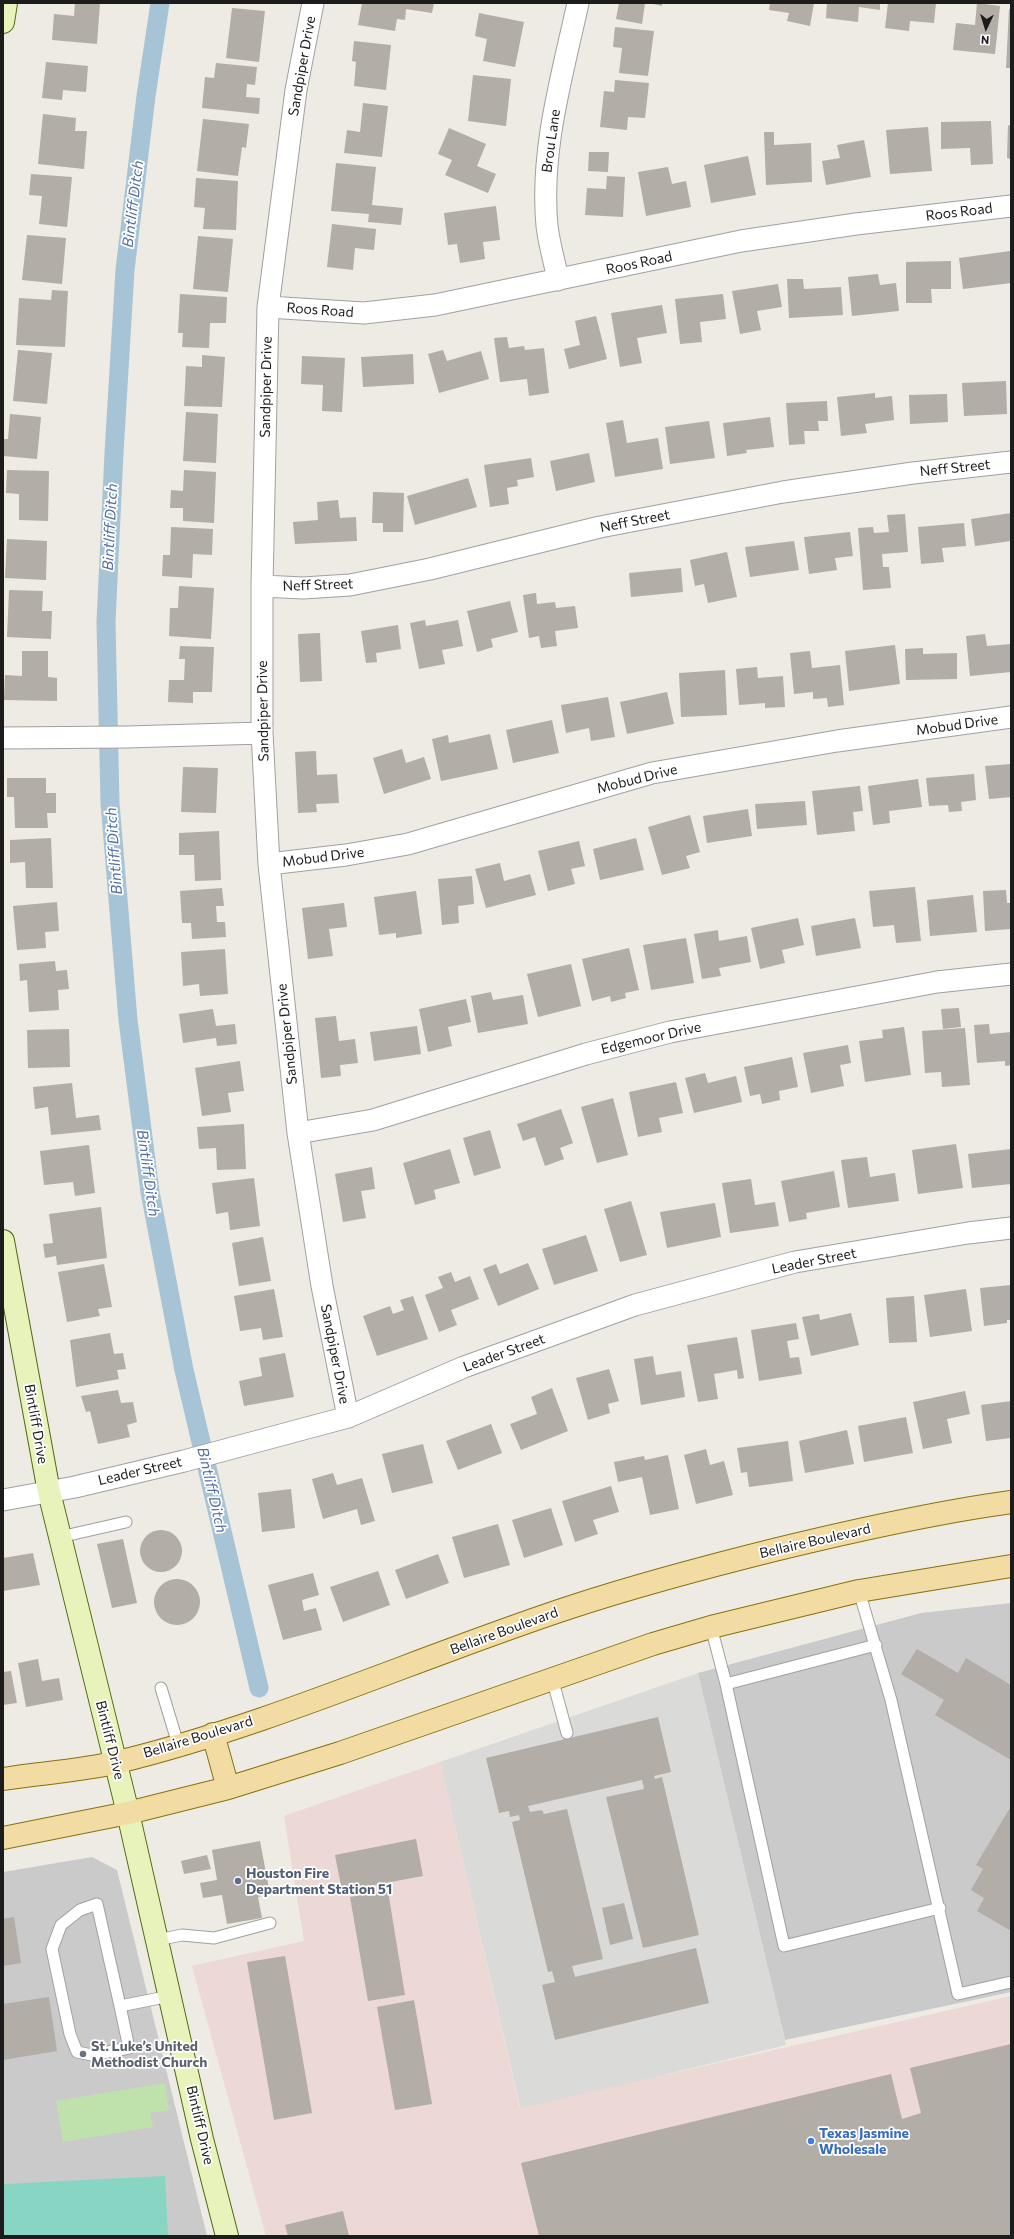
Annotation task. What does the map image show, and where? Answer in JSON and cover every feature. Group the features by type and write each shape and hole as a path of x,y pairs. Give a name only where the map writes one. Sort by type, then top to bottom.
{"main road":[{"name":"Bellaire Boulevard","path":"3,1779 116,1762 213,1734 356,1685 570,1607 695,1570 846,1532 975,1507 1011,1502"},
{"path":"3,1838 128,1813 228,1788 340,1753 652,1644 711,1627 859,1591 1011,1566"},
{"path":"213,1734 228,1788"}],"street":[{"path":"3,22 6,3"},
{"name":"Sandpiper Drive","path":"313,3 296,90 268,307 262,586 262,733 269,864 298,1133 322,1286 348,1417"},
{"name":"Brou Lane","path":"558,280 547,227 545,176 548,140 578,3"},
{"name":"Roos Road","path":"268,307 364,313 435,305 742,241 856,224 1011,206"},
{"name":"Neff Street","path":"262,586 303,588 350,585 430,569 600,527 783,492 913,473 1011,462"},
{"name":"Mobud Drive","path":"269,864 346,855 408,844 652,774 837,741 1011,717"},
{"path":"3,738 90,738 262,733"},
{"name":"Edgemoor Drive","path":"298,1133 373,1120 586,1054 670,1032 937,982 1011,974"},
{"name":"Leader Street","path":"3,1500 49,1492 184,1461 348,1417 464,1367 635,1305 795,1262 968,1233 1011,1228"},
{"name":"Bintliff Drive","path":"3,1241 49,1492 116,1762 227,2236"}],"lane":[{"path":"60,1537 126,1522"},
{"path":"859,1591 891,1700 940,1908 958,1994 1011,1982"},
{"path":"711,1627 726,1684 784,1946 940,1908"},
{"path":"726,1684 876,1645"},
{"path":"552,1678 567,1733"},
{"path":"161,1688 178,1744"},
{"path":"97,1904 98,1911 120,2006 129,2048 92,2055 77,2052 70,2034 52,1948 61,1925 80,1910 97,1904"},
{"path":"157,1940 182,1936 214,1938 270,1923"},
{"path":"120,2006 170,1996"}],"shaded area":[{"path":"1011,1603 1011,1992 785,2040 698,1673 921,1613"},
{"path":"698,1673 786,2045 521,2110 440,1762"},
{"path":"440,1762 520,2108 1011,1996 1011,2236 266,2236 192,1966 304,1941 284,1816"},
{"name":"St. Luke’s United Methodist Church","path":"92,1857 117,1870 207,2236 3,2236 3,1872"},
{"path":"165,2176 168,2236 3,2236 3,2184"}],"green space":[{"path":"165,2083 169,2110 150,2113 153,2127 63,2142 56,2101"}],"building":[{"path":"75,3 100,3 97,44 52,40 54,14 74,16"},
{"path":"362,3 434,3 432,13 406,9 405,20 397,19 395,31 358,25"},
{"path":"619,3 645,3 642,24 616,19"},
{"path":"649,3 662,3 662,6"},
{"path":"770,3 814,3 810,26 787,21 789,13 769,10"},
{"path":"827,3 880,3 880,10 859,7 858,22 826,18"},
{"path":"888,3 936,3 934,23 910,21 909,31 885,28"},
{"path":"977,3 1000,6 995,54 953,50 956,23 975,25"},
{"path":"232,8 265,11 259,62 226,58"},
{"path":"1009,9 1011,9 1011,68 1006,68"},
{"path":"479,13 524,22 515,67 483,61 487,39 475,36"},
{"path":"615,27 654,31 648,76 619,73 622,48 613,47"},
{"path":"354,41 391,45 386,90 354,86 356,62 352,61"},
{"path":"46,62 88,66 86,92 63,90 62,100 42,98"},
{"path":"216,63 257,67 255,85 247,84 246,97 260,98 259,114 202,108 205,77 214,78"},
{"path":"473,75 511,79 506,126 468,121"},
{"path":"615,80 649,83 645,118 628,117 627,130 600,127 604,91 614,92"},
{"path":"363,103 388,106 382,157 344,153 347,130 360,132"},
{"path":"43,114 76,118 75,131 87,131 84,169 38,164"},
{"path":"203,119 249,124 246,148 242,147 238,176 197,171"},
{"path":"991,121 993,164 971,165 970,148 941,149 941,122"},
{"path":"1008,125 1011,126 1011,159 1007,158"},
{"path":"928,127 932,171 890,174 886,130"},
{"path":"449,128 486,144 477,166 496,174 488,193 445,175 452,160 438,154"},
{"path":"764,132 774,132 774,145 811,143 812,182 766,185"},
{"path":"864,140 871,177 826,185 822,161 840,158 837,145"},
{"path":"589,152 609,152 608,172 588,171"},
{"path":"748,156 756,195 711,203 704,165"},
{"path":"336,163 376,167 372,205 403,208 401,225 368,222 369,214 331,211"},
{"path":"668,167 672,184 686,181 691,207 646,216 638,172"},
{"path":"31,174 72,177 67,227 39,224 42,196 29,195"},
{"path":"607,176 625,177 623,217 585,215 587,188 606,189"},
{"path":"196,178 238,181 236,230 203,229 205,208 194,207"},
{"path":"496,206 500,240 483,242 485,259 460,263 457,244 448,245 444,213"},
{"path":"332,224 376,229 374,250 355,248 353,270 327,267"},
{"path":"27,235 66,238 62,284 22,280"},
{"path":"198,236 233,239 228,292 193,289"},
{"path":"1010,251 1011,283 963,289 959,258"},
{"path":"951,261 951,289 931,289 932,303 906,303 906,262"},
{"path":"878,274 880,285 896,283 899,311 852,316 848,277"},
{"path":"787,279 803,279 804,289 841,287 843,315 789,318"},
{"path":"778,284 782,307 757,311 761,330 740,334 732,291"},
{"path":"52,290 68,291 65,347 16,345 19,298 51,300"},
{"path":"180,294 227,297 226,323 210,323 209,348 182,347 183,333 178,333"},
{"path":"723,294 726,319 700,322 702,342 680,344 675,299"},
{"path":"662,305 667,333 637,338 642,363 620,367 611,313"},
{"path":"596,316 607,359 569,369 564,349 580,345 575,321"},
{"path":"507,337 509,348 524,346 525,350 544,348 549,393 529,396 527,379 500,382 494,338"},
{"path":"18,350 52,353 47,404 13,401"},
{"path":"443,350 447,361 481,351 489,379 439,393 428,354"},
{"path":"413,354 414,384 363,387 361,357"},
{"path":"202,355 225,357 222,407 184,406 186,366 202,367"},
{"path":"302,356 345,358 342,412 322,411 323,385 301,384"},
{"path":"1006,381 1007,414 964,416 962,383"},
{"path":"875,393 875,398 892,396 894,420 865,424 867,433 841,436 837,397"},
{"path":"947,394 948,422 910,424 909,395"},
{"path":"827,401 828,421 818,421 819,431 804,431 805,444 789,445 786,403"},
{"path":"186,412 218,414 216,463 183,461"},
{"path":"10,414 41,417 37,459 3,456 3,439 8,439"},
{"path":"770,417 774,447 746,450 747,453 727,456 723,423"},
{"path":"623,420 627,443 658,438 663,469 615,477 606,423"},
{"path":"709,421 715,458 670,464 665,427"},
{"path":"589,453 595,482 556,491 550,461"},
{"path":"531,458 534,477 517,480 518,486 507,488 509,504 490,507 484,465"},
{"path":"7,470 49,471 48,521 19,520 19,494 6,493"},
{"path":"184,470 216,472 214,523 183,521 183,508 170,508 171,490 183,491"},
{"path":"468,478 477,507 415,525 407,496"},
{"path":"373,492 404,493 403,532 383,532 383,523 372,523"},
{"path":"338,500 340,518 356,517 357,541 295,544 293,522 318,520 317,502"},
{"path":"1011,513 1011,541 975,546 971,519"},
{"path":"905,514 908,552 882,554 883,567 889,567 891,588 863,590 858,528 873,527 874,533 889,532 887,515"},
{"path":"964,523 966,546 942,548 944,562 921,564 918,527"},
{"path":"171,527 213,529 212,555 193,554 192,578 162,576 163,555 170,555"},
{"path":"850,532 853,556 835,558 837,570 809,574 804,537"},
{"path":"7,539 47,541 46,580 5,578"},
{"path":"794,541 799,570 750,577 745,547"},
{"path":"727,552 737,597 708,603 704,584 695,586 690,560"},
{"path":"681,568 683,592 631,597 629,573"},
{"path":"179,586 214,588 211,639 169,636 170,608 178,608"},
{"path":"9,590 43,591 42,611 52,611 51,639 7,637"},
{"path":"536,593 537,604 555,602 556,608 575,606 578,628 555,631 557,646 541,648 539,636 529,638 523,595"},
{"path":"510,601 518,632 491,639 493,647 477,652 467,611"},
{"path":"425,620 426,626 458,620 463,646 442,650 445,664 419,669 410,623"},
{"path":"398,625 401,649 376,653 377,662 366,663 361,631"},
{"path":"320,633 322,681 300,682 298,634"},
{"path":"985,634 987,646 1011,644 1011,672 970,676 966,636"},
{"path":"895,645 900,684 849,691 845,651"},
{"path":"180,646 214,647 212,692 193,692 193,703 168,702 169,680 184,680 185,659 179,659"},
{"path":"923,648 923,654 957,653 957,679 906,680 905,649"},
{"path":"22,651 48,651 48,677 57,678 57,701 4,700 5,675 22,676"},
{"path":"810,651 812,668 840,665 844,705 828,707 827,698 813,699 813,692 794,694 790,653"},
{"path":"757,667 758,678 783,676 785,707 765,708 765,703 739,705 736,669"},
{"path":"725,670 727,715 681,717 679,673"},
{"path":"667,692 674,724 627,734 620,702"},
{"path":"608,697 615,737 591,741 589,728 566,733 561,705"},
{"path":"552,720 559,753 513,763 506,730"},
{"path":"490,734 498,769 441,781 432,739 448,735 449,743"},
{"path":"402,749 406,763 424,757 431,779 384,794 373,758"},
{"path":"316,751 317,775 337,774 339,803 316,804 317,812 298,813 295,752"},
{"path":"1011,764 1011,797 989,799 985,766"},
{"path":"183,767 218,768 216,813 181,812"},
{"path":"974,774 976,800 961,802 962,811 949,812 948,805 929,806 926,778"},
{"path":"7,778 46,778 46,793 56,793 56,813 47,813 48,828 15,828 14,797 7,797"},
{"path":"918,779 922,807 889,811 890,823 873,825 868,786"},
{"path":"860,786 863,811 853,812 855,831 817,835 812,791"},
{"path":"805,801 807,825 757,829 755,804"},
{"path":"748,809 752,836 707,843 703,816"},
{"path":"690,815 700,852 686,856 690,868 662,875 648,827"},
{"path":"219,831 221,880 195,881 194,855 179,855 179,833"},
{"path":"51,838 53,888 26,888 25,862 10,863 10,840"},
{"path":"636,838 644,870 600,880 593,849"},
{"path":"579,841 585,866 571,869 575,884 548,891 538,851"},
{"path":"500,863 504,881 530,874 536,895 486,908 475,869"},
{"path":"472,876 474,904 458,906 459,923 442,925 438,879"},
{"path":"915,887 921,941 896,943 894,925 873,927 869,891"},
{"path":"222,888 224,906 216,906 217,922 225,922 226,937 192,939 191,923 182,923 180,891"},
{"path":"1006,890 1007,903 1011,903 1011,929 985,931 983,891"},
{"path":"416,891 422,934 396,938 396,933 379,935 374,897"},
{"path":"973,895 977,932 930,936 927,900"},
{"path":"57,902 59,931 45,932 46,948 17,950 13,906"},
{"path":"344,903 347,927 329,929 333,956 308,959 302,908"},
{"path":"798,918 804,945 782,950 785,963 760,969 751,928"},
{"path":"855,918 861,948 816,956 811,926"},
{"path":"718,930 719,941 747,936 751,962 719,968 721,976 702,979 694,934"},
{"path":"686,938 694,983 651,990 643,945"},
{"path":"629,948 639,990 625,993 626,998 611,1002 610,996 592,1001 582,959"},
{"path":"225,949 228,994 200,996 199,984 183,986 181,952"},
{"path":"55,961 56,971 67,970 69,989 58,990 59,1010 29,1012 27,980 20,981 19,964"},
{"path":"571,964 581,1006 538,1017 527,974"},
{"path":"491,992 493,1000 523,995 528,1024 478,1033 471,996"},
{"path":"466,999 471,1022 448,1027 452,1046 428,1052 419,1009"},
{"path":"959,1008 961,1027 943,1029 941,1009"},
{"path":"213,1009 216,1026 235,1024 237,1044 217,1046 216,1038 183,1043 179,1014"},
{"path":"336,1016 339,1041 355,1039 358,1063 340,1065 341,1076 321,1078 315,1018"},
{"path":"989,1024 990,1034 1011,1032 1011,1065 1005,1066 1005,1061 977,1063 974,1025"},
{"path":"417,1026 421,1054 374,1061 370,1032"},
{"path":"904,1027 911,1075 865,1082 859,1041 883,1038 882,1030"},
{"path":"965,1028 970,1085 942,1087 941,1072 925,1073 922,1031"},
{"path":"69,1029 70,1067 28,1068 27,1030"},
{"path":"848,1045 851,1063 840,1065 844,1086 811,1093 803,1053"},
{"path":"792,1057 798,1087 779,1091 780,1100 762,1104 760,1094 750,1096 744,1067"},
{"path":"240,1061 244,1091 228,1093 231,1112 202,1116 195,1068"},
{"path":"705,1073 708,1083 736,1076 742,1102 694,1113 685,1078"},
{"path":"676,1082 683,1113 659,1118 662,1132 638,1137 629,1092"},
{"path":"72,1083 76,1118 99,1115 101,1130 51,1135 48,1107 35,1109 33,1087"},
{"path":"613,1098 628,1155 597,1163 581,1107"},
{"path":"561,1109 573,1143 560,1148 564,1159 545,1166 535,1137 523,1141 517,1124"},
{"path":"244,1124 246,1169 217,1170 216,1148 199,1149 197,1127"},
{"path":"490,1130 501,1168 474,1176 463,1138"},
{"path":"956,1144 963,1188 918,1194 912,1150"},
{"path":"89,1145 95,1193 75,1196 73,1182 44,1185 40,1151"},
{"path":"450,1149 460,1183 434,1190 436,1199 415,1205 403,1163"},
{"path":"1011,1149 1011,1184 972,1188 968,1154"},
{"path":"867,1157 870,1177 895,1173 899,1201 848,1208 841,1160"},
{"path":"372,1167 375,1189 361,1191 366,1218 343,1222 335,1174"},
{"path":"834,1171 840,1207 806,1213 807,1219 789,1222 781,1181"},
{"path":"254,1178 260,1226 230,1230 228,1212 216,1214 212,1183"},
{"path":"751,1179 755,1205 775,1202 779,1226 730,1233 722,1183"},
{"path":"631,1201 647,1255 620,1262 604,1209"},
{"path":"715,1203 721,1237 667,1248 660,1212"},
{"path":"101,1207 107,1258 57,1265 56,1256 45,1258 43,1244 53,1243 49,1214"},
{"path":"586,1235 598,1271 554,1285 542,1249"},
{"path":"263,1237 271,1281 239,1286 232,1243"},
{"path":"528,1263 539,1289 498,1306 483,1269 496,1264 500,1274"},
{"path":"104,1264 112,1307 98,1309 100,1316 67,1322 58,1272"},
{"path":"451,1272 455,1282 470,1276 479,1299 451,1310 457,1325 439,1332 425,1295 443,1288 438,1277"},
{"path":"1011,1285 1011,1320 1007,1320 1007,1323 984,1326 980,1288"},
{"path":"274,1289 283,1337 263,1340 261,1328 240,1331 234,1296"},
{"path":"966,1289 972,1331 930,1337 924,1295"},
{"path":"413,1296 428,1339 377,1356 363,1316 390,1306 393,1314 404,1310 400,1300"},
{"path":"914,1296 917,1342 889,1343 886,1298"},
{"path":"851,1313 859,1345 811,1356 802,1317 819,1314 820,1320"},
{"path":"796,1323 799,1339 787,1341 790,1358 799,1357 802,1374 759,1381 751,1330"},
{"path":"110,1333 114,1354 123,1353 126,1369 117,1370 119,1379 76,1387 70,1340"},
{"path":"737,1337 744,1378 738,1379 737,1370 714,1374 718,1399 698,1402 687,1345"},
{"path":"285,1353 294,1397 244,1406 239,1381 262,1376 259,1358"},
{"path":"653,1356 656,1375 681,1371 685,1397 641,1405 634,1359"},
{"path":"609,1369 619,1401 608,1404 610,1413 588,1420 576,1378"},
{"path":"552,1388 568,1431 521,1450 510,1424 537,1414 531,1397"},
{"path":"118,1390 121,1403 133,1402 137,1422 127,1425 130,1437 98,1444 90,1411 86,1412 81,1396"},
{"path":"965,1391 970,1414 947,1419 952,1443 923,1449 913,1402"},
{"path":"1011,1401 1011,1438 986,1441 981,1405"},
{"path":"906,1417 913,1453 864,1462 858,1426"},
{"path":"491,1424 502,1453 458,1470 446,1441"},
{"path":"847,1430 854,1464 805,1473 799,1441"},
{"path":"788,1441 793,1481 749,1487 747,1472 741,1473 737,1448"},
{"path":"423,1444 433,1483 392,1493 382,1454"},
{"path":"706,1449 710,1465 724,1461 733,1495 696,1504 684,1455"},
{"path":"668,1455 679,1509 650,1515 642,1477 618,1482 614,1462 644,1456 645,1460"},
{"path":"333,1473 337,1485 362,1478 375,1521 361,1525 357,1509 323,1519 312,1479"},
{"path":"611,1486 619,1512 593,1520 598,1534 575,1542 562,1501"},
{"path":"291,1489 295,1528 262,1532 258,1493"},
{"path":"551,1508 563,1545 524,1558 512,1520"},
{"path":"498,1524 510,1565 464,1578 452,1537"},
{"path":"157,1530 165,1530 173,1533 179,1539 182,1551 179,1563 173,1569 165,1572 157,1572 149,1569 143,1563 140,1555 140,1547 143,1539 149,1533"},
{"path":"123,1539 137,1603 112,1608 97,1544"},
{"path":"33,1553 40,1585 3,1591 3,1558"},
{"path":"438,1554 449,1583 406,1599 395,1570"},
{"path":"378,1571 390,1605 343,1622 330,1587"},
{"path":"313,1573 319,1595 302,1600 304,1611 316,1608 322,1630 283,1640 268,1585"},
{"path":"173,1579 181,1579 190,1583 196,1589 200,1602 196,1615 190,1621 181,1625 173,1625 164,1621 158,1615 154,1606 154,1598 158,1589 164,1583"},
{"path":"917,1649 958,1673 966,1658 1011,1685 1011,1760 935,1715 944,1700 901,1674"},
{"path":"38,1659 42,1681 59,1678 63,1700 26,1707 18,1663"},
{"path":"11,1671 17,1703 3,1705 3,1672"},
{"path":"658,1717 671,1772 654,1776 655,1779 662,1777 699,1935 643,1948 606,1797 644,1789 642,1780 528,1806 530,1812 542,1810 544,1814 567,1809 603,1959 572,1966 575,1977 696,1948 709,2003 555,2040 542,1985 555,1982 552,1971 548,1972 512,1822 520,1820 519,1815 510,1817 509,1811 499,1813 486,1758"},
{"path":"1011,1806 1011,1931 977,1911 984,1898 971,1890 983,1869 976,1865"},
{"path":"416,1839 423,1876 342,1891 335,1855"},
{"name":"Houston Fire Department Station 51","path":"260,1841 270,1894 258,1897 262,1918 227,1924 222,1895 203,1898 200,1883 217,1880 212,1850"},
{"path":"207,1855 211,1869 184,1874 181,1861"},
{"path":"388,1891 405,1995 368,2001 350,1897"},
{"path":"624,1903 633,1939 610,1945 602,1908"},
{"path":"14,1917 21,1963 3,1966 3,1919"},
{"path":"285,1956 312,2113 274,2120 247,1962"},
{"path":"49,1997 57,2051 3,2060 3,2004"},
{"path":"414,2000 432,2104 395,2110 377,2007"},
{"name":"Texas Jasmine Wholesale","path":"1011,2044 1011,2236 539,2236 521,2163 891,2074 902,2119 921,2113 910,2068"},
{"path":"343,2211 349,2236 288,2236 285,2225"}],"waterway":[{"name":"Bintliff Ditch","path":"160,3 146,96 125,270 106,622 110,803 128,1020 150,1192 184,1370 259,1688"}],"place":[{"name":"Houston Fire Department Station 51","path":"238,1881"},
{"name":"St. Luke’s United Methodist Church","path":"83,2054"},
{"name":"Texas Jasmine Wholesale","path":"811,2141"}]}
